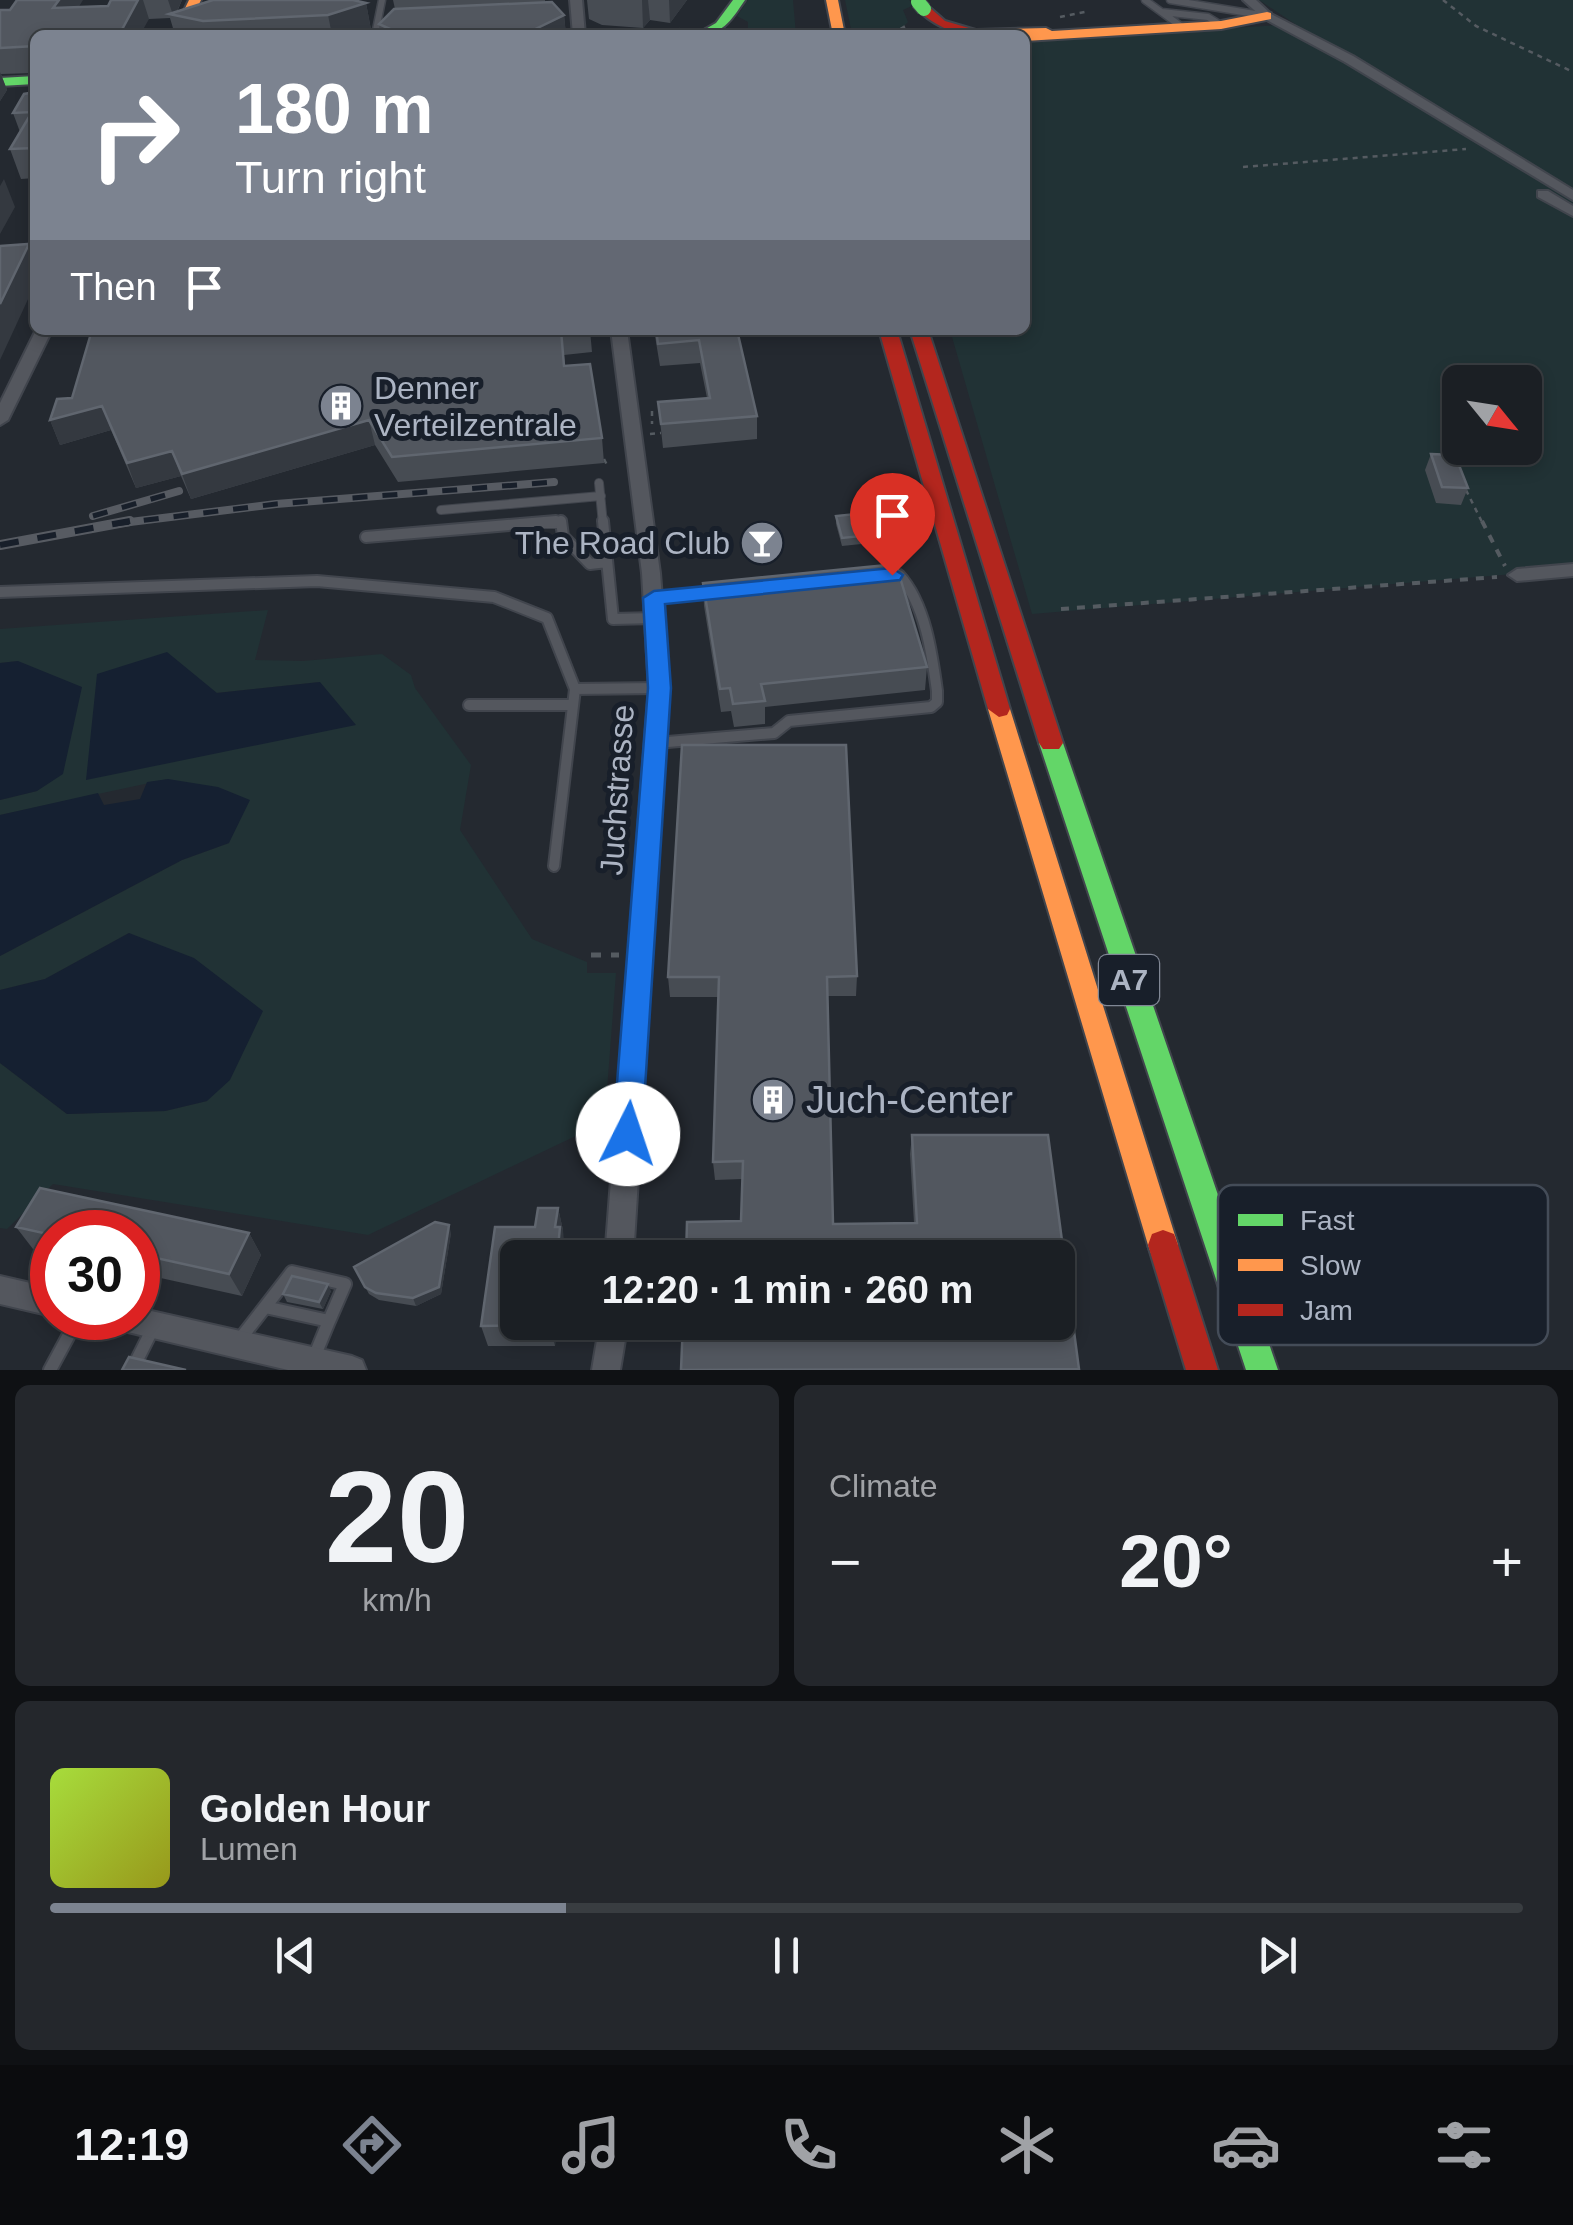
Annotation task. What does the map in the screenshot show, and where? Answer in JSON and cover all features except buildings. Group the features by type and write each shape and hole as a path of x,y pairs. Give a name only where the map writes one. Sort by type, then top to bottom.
{"main road":[{"path":"185,30 196,0"},
{"path":"716,30 739,0"},
{"path":"810,0 815,30"},
{"path":"832,0 838,30"},
{"path":"1030,37 1221,25 1258,8"},
{"path":"928,17 970,30"},
{"path":"1030,33 1089,32"},
{"path":"0,82 30,80"},
{"path":"0,91 30,90"},
{"name":"A7","path":"880,335 902,380"},
{"name":"A7","path":"889,335 1061,921 1202,1370"},
{"name":"A7","path":"921,335 1105,909 1218,1241"},
{"name":"A7","path":"934,335 941,400"},
{"name":"A7","path":"1253,1345 1262,1370"}],"street":[{"path":"1258,8 1573,196"},
{"path":"1331,50 1338,62 1573,212"},
{"path":"0,420 42,335"},
{"name":"Juchstrasse","path":"620,1240 659,688 655,608 621,335"},
{"path":"1516,575 1573,570"},
{"path":"0,1290 30,1297"},
{"path":"160,1326 352,1370"},
{"path":"606,1370 611,1340"}],"lane":[{"path":"375,30 382,0"},
{"path":"1145,0 1182,27"},
{"path":"1170,0 1258,8"},
{"path":"1162,12 1208,18 1221,25"},
{"path":"364,24 375,30"},
{"path":"375,30 390,24"},
{"path":"599,483 613,619 729,591"},
{"path":"441,510 600,496"},
{"path":"366,537 562,520 563,536 590,564 607,562"},
{"path":"655,743 774,732 790,720 931,707 938,695 906,578 869,577"},
{"path":"0,592 236,580 318,581 494,597 547,618 574,689 554,866"},
{"path":"913,651 928,650"},
{"path":"574,689 659,688"},
{"path":"469,705 573,705"},
{"path":"786,705 790,720"},
{"path":"236,1344 292,1272 345,1284 313,1360"},
{"path":"265,1307 329,1322"},
{"path":"50,1370 66,1340"},
{"path":"132,1370 147,1340"}],"path":[{"path":"1444,0 1476,26 1573,72"},
{"path":"1243,167 1470,148"},
{"path":"604,459 608,467"},
{"path":"1466,492 1504,565 1516,575"},
{"path":"1061,609 1516,575"},
{"path":"591,955 624,955"}],"shaded area":[{"path":"748,0 793,0 796,30 748,30 748,22 737,16"},
{"path":"845,0 909,0 914,5 903,10 908,22 902,28 851,30"},
{"path":"1259,0 1573,0 1573,569 1032,614 951,335 1030,335 1030,41 1295,24"},
{"path":"268,610 255,660 303,661 382,654 411,675 415,688 471,765 460,830 532,939 587,962 587,973 616,973 607,1090 584,1104 582,1133 368,1235 53,1184 7,1229 0,1228 0,1063 67,1114 165,1111 207,1101 129,933 45,979 0,990 0,956 182,860 229,843 168,779 0,815 0,800 37,791 18,661 0,663 0,629","holes":["320,682 87,779 216,693"]}],"water":[{"path":"167,652 217,693 320,682 356,725 86,780 97,674"},
{"path":"18,661 82,687 63,774 37,791 0,800 0,663"},
{"path":"168,779 218,787 250,800 229,843 182,860 0,956 0,815 98,793 104,805 140,799 147,782"},
{"path":"129,933 194,958 263,1011 230,1080 207,1101 165,1111 67,1114 0,1063 0,990 45,979"}],"railway":[{"path":"114,524 276,504 554,482"},
{"path":"93,516 179,491"},
{"path":"0,545 130,521"}],"traffic: fast":[{"path":"712,30 721,26 739,0"},
{"path":"918,2 924,9"},
{"path":"0,82 30,80"},
{"path":"1051,743 1218,1239"},
{"path":"1254,1345 1262,1370"}],"traffic: slow":[{"path":"180,30 195,0"},
{"path":"832,0 838,30"},
{"path":"1030,37 1221,25 1267,16"},
{"path":"1030,32 1046,32"},
{"path":"999,709 1163,1245"}],"traffic: jam":[{"path":"924,9 941,24 967,30"},
{"path":"889,335 999,709"},
{"path":"921,335 1051,743"},
{"path":"1163,1245 1202,1370"}],"place":[{"name":"Denner Verteilzentrale","path":"341,406"},
{"name":"The Road Club","path":"762,543"},
{"name":"Juch-Center","path":"773,1100"}],"route":[{"path":"628,1134 659,688 654,598 892,575"}]}
